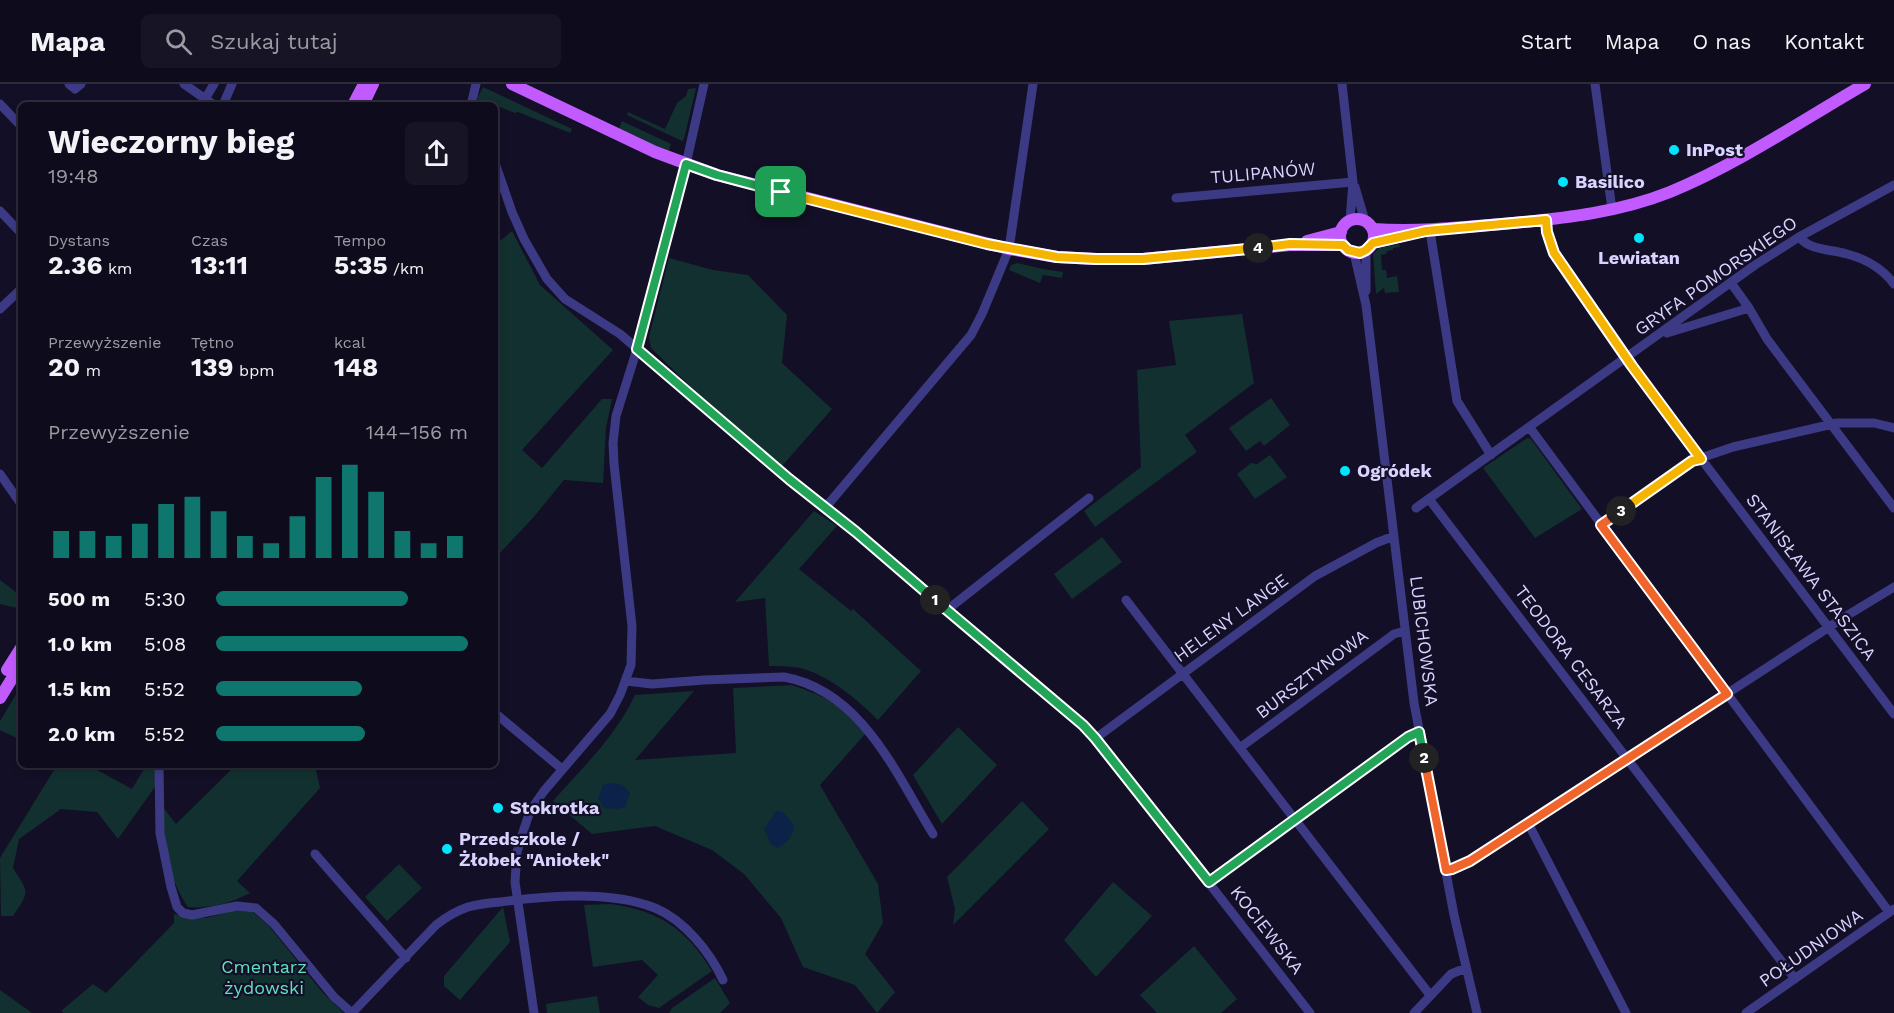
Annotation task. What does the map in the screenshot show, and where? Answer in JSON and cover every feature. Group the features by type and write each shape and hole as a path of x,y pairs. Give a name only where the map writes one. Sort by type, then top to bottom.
{"main road":[{"path":"355,102 364,84"},
{"path":"364,102 373,84"},
{"path":"512,84 686,164 738,181 1009,249 1057,257 1143,259 1290,244 1341,232"},
{"path":"1290,244 1348,249 1370,247 1428,231 1546,220 1612,209 1667,193 1699,179 1864,84"},
{"path":"1348,249 1341,232 1350,220 1358,219 1369,225 1428,231"},
{"path":"1369,225 1370,247"},
{"path":"0,682 18,653"},
{"path":"0,698 18,669"}],"street":[{"path":"69,84 75,89 81,84"},
{"path":"184,84 209,102"},
{"path":"205,99 214,84"},
{"path":"224,102 232,84"},
{"path":"472,102 476,84"},
{"path":"534,1013 518,899 516,872 518,852 530,811 562,769 610,714 627,681 631,665 632,626 613,443 616,416 637,349 686,164 704,84"},
{"path":"825,508 971,335 982,314 1009,249 1033,84"},
{"path":"1342,84 1353,182 1350,220"},
{"path":"1596,84 1612,209"},
{"path":"0,104 18,123"},
{"name":"KOCIEWSKA","path":"498,171 517,223 547,279 565,298 620,334 1083,725 1310,1013"},
{"path":"1353,182 1369,225"},
{"name":"TULIPANÓW","path":"1176,198 1353,182"},
{"name":"GRYFA POMORSKIEGO","path":"1416,508 1799,237 1894,185"},
{"path":"2,214 18,230"},
{"name":"STANISŁAWA STASZICA","path":"1546,220 1547,232 1554,253 1627,358 1894,714"},
{"path":"1428,231 1457,401 1491,455"},
{"path":"1799,237 1802,242 1815,248 1847,254 1876,266 1894,284"},
{"name":"LUBICHOWSKA","path":"1370,247 1366,305 1408,664 1446,870 1477,1013"},
{"name":"LUBICHOWSKA","path":"1348,249 1366,305"},
{"path":"1731,283 1767,339 1894,508"},
{"path":"0,309 18,292"},
{"path":"1659,335 1749,308"},
{"path":"1601,525 1692,461 1733,447 1832,424 1874,423 1894,428"},
{"path":"1530,428 1727,694 1892,910"},
{"path":"0,474 18,500"},
{"path":"947,610 1089,498"},
{"name":"TEODORA CESARZA","path":"1429,499 1795,979"},
{"name":"HELENY LANGE","path":"1095,738 1316,576 1376,543 1394,537"},
{"path":"1446,870 1470,861 1828,627 1894,587"},
{"path":"1126,600 1430,995"},
{"name":"BURSZTYNOWA","path":"1241,747 1394,634 1405,631"},
{"path":"627,681 652,684 784,677 815,687 855,715 873,736 933,834"},
{"path":"498,716 562,769"},
{"path":"1209,882 1408,737 1419,732"},
{"path":"159,768 159,833 177,907 183,913 192,915 237,906 256,908 274,924 326,987 352,1013 436,925 451,914 469,906 518,899 609,898 656,908 672,918 691,935 718,969 723,980"},
{"path":"1528,824 1626,1013"},
{"path":"315,854 406,958"},
{"name":"POŁUDNIOWA","path":"1746,1013 1892,910"},
{"path":"1414,1013 1451,974 1466,968"}],"green space":[{"path":"483,87 572,129 570,133 518,112 515,113 498,106 498,102 478,102"},
{"path":"696,88 682,141 627,115 628,112 665,129 677,103 686,96 688,89"},
{"path":"622,121 671,144 669,150 619,129"},
{"path":"512,231 540,285 613,350 522,450 542,468 602,399 612,399 606,428 603,483 564,480 498,555 498,243"},
{"path":"1399,244 1400,247 1381,255 1382,270 1386,270 1387,278 1397,276 1399,292 1385,293 1384,288 1376,294 1373,254 1379,248"},
{"path":"669,258 713,270 748,275 787,315 782,363 832,409 782,466 694,390 651,348 649,337"},
{"path":"1017,263 1063,272 1062,278 1043,275 1040,283 1009,270 1011,265"},
{"path":"1242,314 1254,383 1185,435 1197,452 1095,527 1084,511 1141,467 1137,370 1176,365 1169,321"},
{"path":"1271,398 1290,425 1264,446 1260,441 1246,451 1229,428"},
{"path":"1527,438 1531,439 1582,509 1535,538 1483,468"},
{"path":"1270,455 1287,477 1255,499 1237,474 1251,463 1257,464"},
{"path":"814,511 837,526 799,569 851,611 853,609 921,671 878,720 850,695 816,674 793,667 769,666 765,598 735,602"},
{"path":"1102,537 1122,562 1072,599 1054,574"},
{"path":"0,580 18,594 18,608 0,604"},
{"path":"792,685 815,693 841,708 866,733 820,785 878,884 883,923 865,954 895,992 877,1013 855,985 803,967 781,918 744,874 712,850 655,826 592,834 553,801 609,738 635,695 694,691 635,760 736,753 733,688"},
{"path":"18,691 18,739 0,730 0,721"},
{"path":"958,727 997,765 942,824 913,775"},
{"path":"55,768 94,768 132,789 144,768 156,768 157,784 118,839 97,812 61,809 19,839 13,868 25,888 25,896 13,916 1,916 0,858"},
{"path":"233,768 316,768 320,788 237,881 250,893 235,900 204,907 188,907 172,872 166,846 162,806 176,824"},
{"path":"1022,801 1049,829 953,925 955,909 947,877"},
{"path":"399,864 422,888 387,921 365,897"},
{"path":"1113,882 1152,916 1096,977 1064,940"},
{"path":"611,904 644,912 670,924 692,944 712,971 659,1008 648,1005 638,997 658,975 642,960 593,967 584,905"},
{"path":"503,907 510,942 460,1000 444,986 444,976"},
{"name":"Cmentarz żydowski","path":"236,910 253,912 269,926 323,993 344,1013 64,1013 61,1011 93,984 106,993 174,923 174,914 206,918"},
{"path":"1194,946 1237,999 1221,1013 1157,1013 1140,995"},
{"path":"715,978 730,1003 720,1013 669,1013 672,1008"},
{"path":"0,990 32,1013 0,1013"},
{"path":"597,996 600,1013 547,1013 546,1004"}],"water":[{"path":"612,783 623,785 630,793 625,807 604,808 598,798 603,785"},
{"path":"776,811 783,812 794,825 791,836 778,848 771,844 764,829"}],"place":[{"name":"InPost","path":"1674,150"},
{"name":"Basilico","path":"1563,182"},
{"name":"Lewiatan","path":"1639,238"},
{"name":"Ogródek","path":"1345,471"},
{"name":"Stokrotka","path":"498,808"},
{"name":"Przedszkole / Żłobek \"Aniołek\"","path":"447,849"}],"route":[{"path":"686,164 781,192 1029,253 1096,259 1143,259 1290,244 1343,245 1354,253 1360,253 1371,247 1373,243 1426,231 1546,220 1547,232 1554,253 1632,366 1701,459 1692,461 1601,525 1727,694 1470,861 1452,869 1446,870 1419,732 1408,737 1209,882 1083,725 637,349 686,164"}]}
